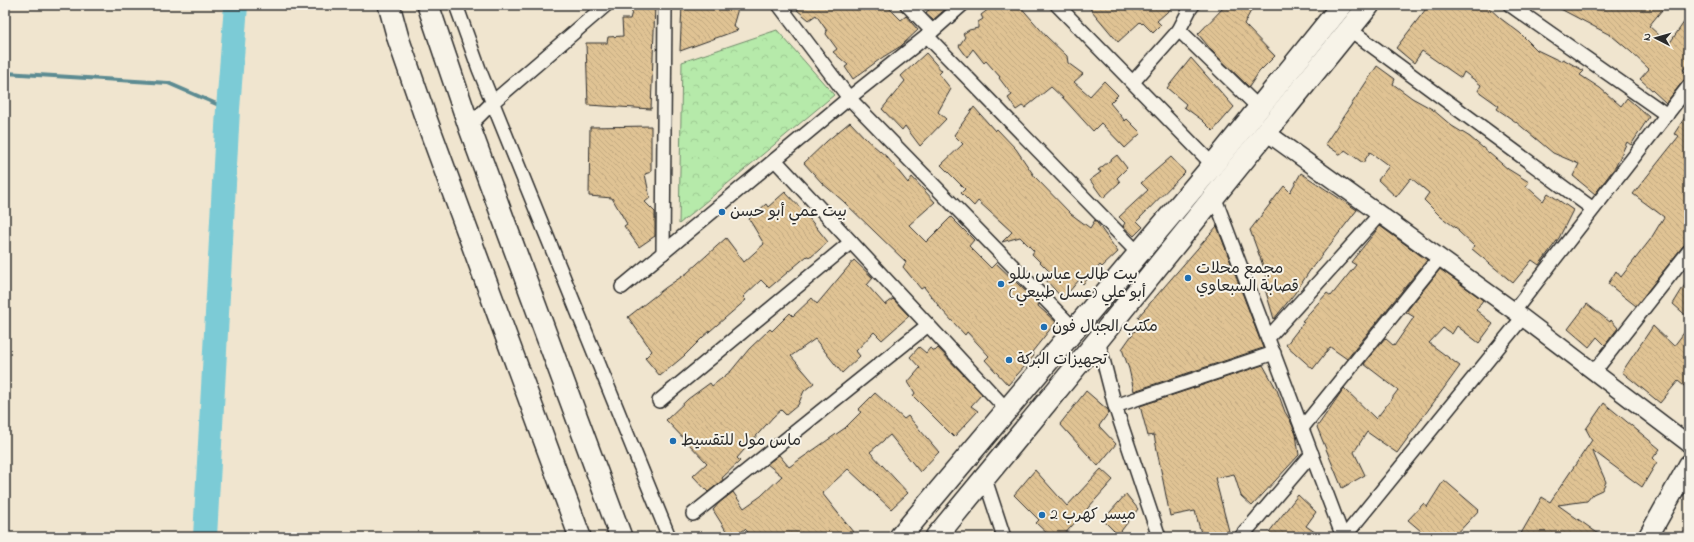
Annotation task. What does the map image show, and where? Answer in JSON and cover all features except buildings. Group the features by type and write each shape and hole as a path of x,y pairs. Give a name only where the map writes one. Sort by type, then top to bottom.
{"main road":[{"path":"389,5 398,38 425,116 580,537"},
{"path":"428,5 469,126 621,537"},
{"path":"900,537 1213,164 1342,5"},
{"path":"936,537 985,479 1369,5"},
{"path":"1648,537 1689,464"}],"street":[{"path":"456,5 469,43 669,537"},
{"path":"469,126 494,102 606,5"},
{"path":"663,253 665,5"},
{"path":"778,5 849,98 1075,330"},
{"path":"907,5 929,33 1138,253"},
{"path":"622,287 962,5"},
{"path":"1057,5 1213,164"},
{"path":"1510,5 1667,115"},
{"path":"1133,82 1179,30 1189,6"},
{"path":"1349,29 1593,209"},
{"path":"1179,30 1259,108"},
{"path":"1343,537 1518,314 1593,209 1689,86"},
{"path":"1266,132 1518,314 1689,444"},
{"path":"775,160 1007,410"},
{"path":"1214,196 1343,537"},
{"path":"1268,338 1380,214"},
{"path":"659,401 851,242"},
{"path":"1594,372 1689,251"},
{"path":"1302,428 1440,257"},
{"path":"693,514 928,325"},
{"path":"1098,340 1115,406 1157,536"},
{"path":"1115,406 1274,353"},
{"path":"1240,537 1312,454"},
{"path":"985,479 1004,537"}],"green space":[{"path":"777,30 834,95 679,224 682,62"}],"waterway":[{"path":"205,537 228,109 236,5"},
{"path":"5,73 168,83 228,109"}],"place":[{"name":"بيت عمي أبو حسن","path":"722,212"},
{"name":"مجمع محلات قصابة السبعاوي","path":"1188,278"},
{"name":"بيت طالب عباس بللو أبو علي (عسل طبيعي)","path":"1001,284"},
{"name":"مكتب الجبال فون","path":"1044,327"},
{"name":"تجهيزات البركة","path":"1009,360"},
{"name":"ماس مول للتقسيط","path":"673,441"},
{"name":"ميسر كهرب 2","path":"1042,515"}]}
